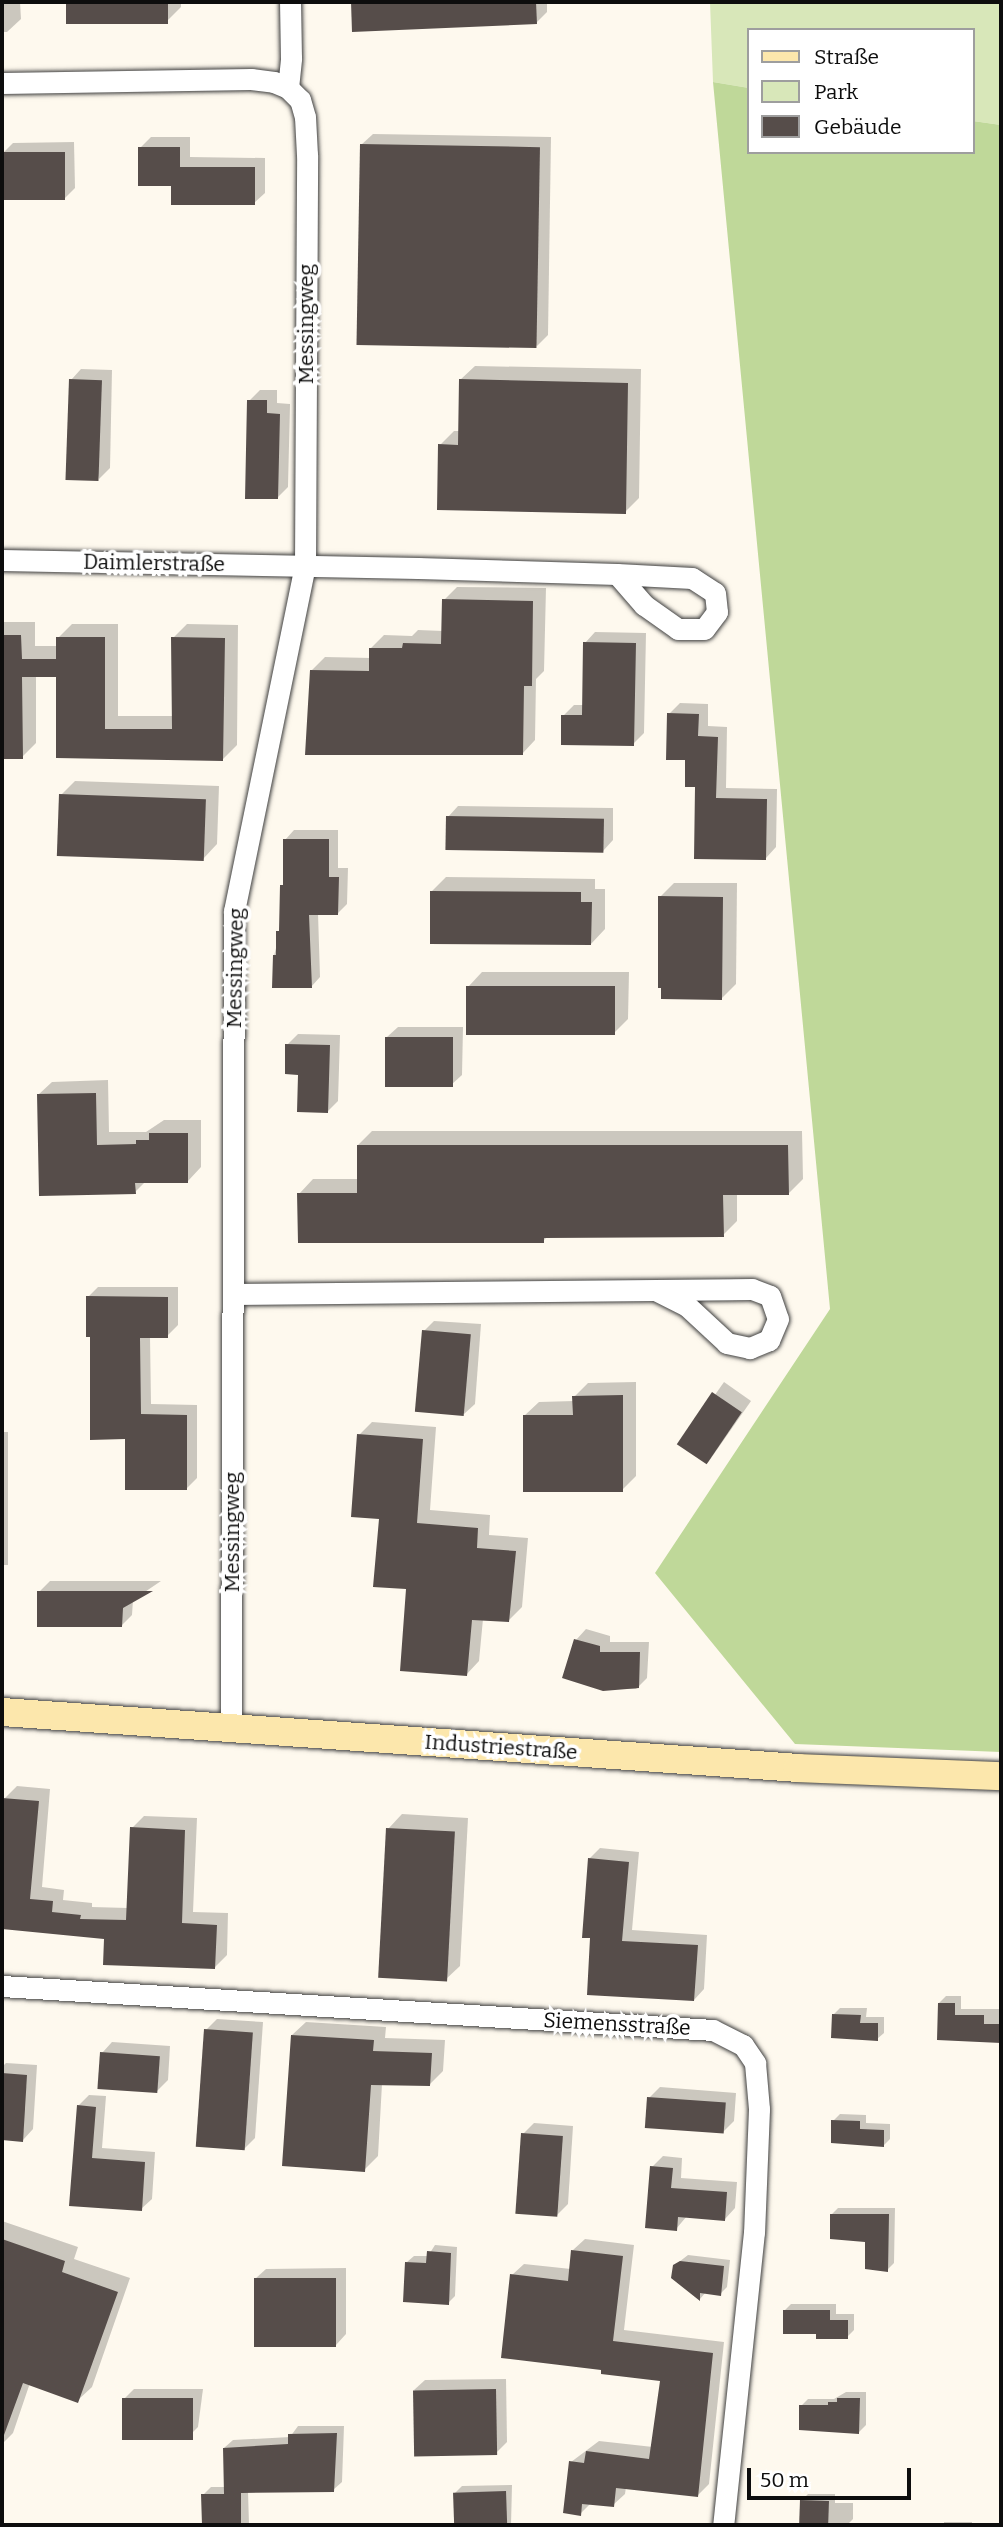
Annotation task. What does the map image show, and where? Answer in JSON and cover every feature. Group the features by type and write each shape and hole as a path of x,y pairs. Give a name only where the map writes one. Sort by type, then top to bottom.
{"street":[{"path":"2,83 251,79 274,82 288,88 292,58 290,2"},
{"name":"Messingweg","path":"231,1727 234,911 305,566 307,155 305,117 300,100 288,88"},
{"name":"Daimlerstraße","path":"2,560 305,566"},
{"path":"305,566 617,574"},
{"path":"233,1294 752,1289 770,1296 778,1319 769,1339 750,1348 727,1343 687,1306 657,1291"},
{"name":"Industriestraße","path":"2,1712 811,1768 1001,1776"},
{"name":"Siemensstraße","path":"2,1986 713,2030 744,2045 755,2063 759,2109 755,2191 723,2525"}],"green space":[{"path":"710,2 1001,2 1001,125 975,121 975,28 748,28 748,88 713,82"},
{"path":"713,82 748,88 748,154 975,154 975,121 1001,125 1001,1752 795,1744 655,1573 830,1309"}],"building":[{"path":"66,2 168,2 168,24 66,24"},
{"path":"351,2 536,2 537,24 352,32"},
{"path":"360,144 540,147 536,348 356,345"},
{"path":"138,147 180,147 180,167 255,167 255,205 171,205 171,186 138,186"},
{"path":"2,152 65,152 65,200 2,200"},
{"path":"69,379 102,380 98,481 65,480"},
{"path":"459,379 628,383 626,514 437,510 438,444 458,445"},
{"path":"247,400 267,400 267,413 280,414 278,499 245,499"},
{"path":"442,599 533,601 532,686 524,686 523,755 305,755 310,670 369,671 369,648 402,648 403,643 441,644"},
{"path":"2,635 21,635 22,659 56,659 56,637 105,637 105,729 172,729 171,637 225,638 223,761 56,758 56,677 22,677 23,759 2,759"},
{"path":"583,642 636,643 634,746 561,745 561,715 582,715"},
{"path":"667,713 699,714 698,736 718,737 716,798 767,799 766,860 694,859 695,787 685,787 685,760 666,760"},
{"path":"59,794 206,799 204,861 57,856"},
{"path":"446,816 604,819 603,853 445,850"},
{"path":"283,839 329,839 329,877 339,877 338,915 309,915 312,988 272,988 273,955 276,955 276,931 279,931 280,885 283,885"},
{"path":"430,891 581,892 581,902 592,902 591,945 430,944"},
{"path":"658,896 723,897 722,1000 661,999 661,988 658,988"},
{"path":"466,986 615,986 615,1035 466,1035"},
{"path":"385,1037 453,1037 453,1087 385,1087"},
{"path":"285,1044 330,1045 328,1113 297,1112 298,1075 285,1074"},
{"path":"96,1093 97,1145 136,1144 136,1140 149,1140 149,1133 188,1133 188,1183 135,1183 136,1194 39,1196 37,1094"},
{"path":"357,1145 788,1145 789,1195 723,1195 724,1237 544,1238 544,1243 298,1243 297,1193 357,1193"},
{"path":"86,1296 168,1297 168,1338 140,1338 141,1414 187,1415 187,1490 125,1490 125,1439 90,1440 90,1337 86,1337"},
{"path":"422,1330 471,1334 464,1416 415,1412"},
{"path":"712,1392 742,1412 707,1464 677,1444"},
{"path":"623,1395 623,1492 523,1492 523,1415 573,1415 572,1396"},
{"path":"357,1434 423,1439 417,1523 478,1528 477,1548 516,1551 509,1622 472,1620 467,1676 400,1671 406,1589 373,1587 379,1519 351,1517"},
{"path":"37,1591 153,1591 123,1608 122,1627 37,1627"},
{"path":"574,1639 600,1646 600,1652 640,1652 639,1688 603,1691 562,1678"},
{"path":"2,1798 39,1801 30,1899 53,1901 52,1912 81,1915 80,1919 126,1920 130,1827 185,1830 182,1923 217,1925 215,1969 103,1965 104,1939 2,1929"},
{"path":"386,1828 455,1832 447,1981 378,1978"},
{"path":"588,1858 629,1862 622,1941 698,1945 694,2001 587,1995 590,1938 582,1938"},
{"path":"938,2003 955,2003 955,2015 984,2015 984,2024 1001,2024 1001,2043 937,2040"},
{"path":"832,2014 861,2015 860,2023 878,2023 878,2041 831,2038"},
{"path":"204,2029 253,2032 245,2150 196,2147"},
{"path":"291,2035 374,2040 373,2051 432,2053 430,2086 371,2085 365,2172 282,2166"},
{"path":"100,2052 160,2056 157,2093 97,2089"},
{"path":"2,2073 27,2075 23,2142 2,2140"},
{"path":"647,2097 726,2103 724,2133 645,2128"},
{"path":"77,2105 96,2107 92,2158 145,2162 142,2211 69,2206"},
{"path":"831,2120 860,2121 860,2129 884,2130 884,2147 831,2143"},
{"path":"521,2133 563,2136 557,2217 515,2214"},
{"path":"650,2166 673,2168 671,2188 727,2192 725,2221 678,2217 677,2231 645,2228"},
{"path":"830,2214 889,2214 888,2272 865,2269 865,2242 830,2239"},
{"path":"2,2239 65,2261 62,2272 118,2292 78,2403 23,2383 4,2435 2,2435"},
{"path":"571,2250 623,2256 613,2341 713,2353 698,2497 616,2488 614,2507 582,2504 581,2516 563,2513 569,2461 584,2463 586,2451 649,2459 660,2381 601,2374 601,2370 501,2358 510,2274 568,2281"},
{"path":"427,2251 451,2253 449,2305 403,2302 405,2262 426,2263"},
{"path":"680,2261 724,2266 721,2296 700,2293 700,2301 671,2278 673,2265"},
{"path":"254,2278 336,2278 336,2347 254,2347"},
{"path":"783,2310 830,2310 830,2320 848,2320 848,2339 816,2339 816,2334 783,2334"},
{"path":"496,2389 497,2455 414,2456 413,2390"},
{"path":"122,2398 193,2398 193,2440 122,2440"},
{"path":"837,2398 860,2398 859,2434 799,2430 799,2405 828,2405 828,2402 837,2402"},
{"path":"337,2433 334,2492 241,2493 241,2525 202,2525 201,2494 224,2494 223,2448 288,2444 288,2434"},
{"path":"506,2491 507,2525 454,2525 453,2493"},
{"path":"800,2500 829,2501 828,2525 799,2524"}]}
